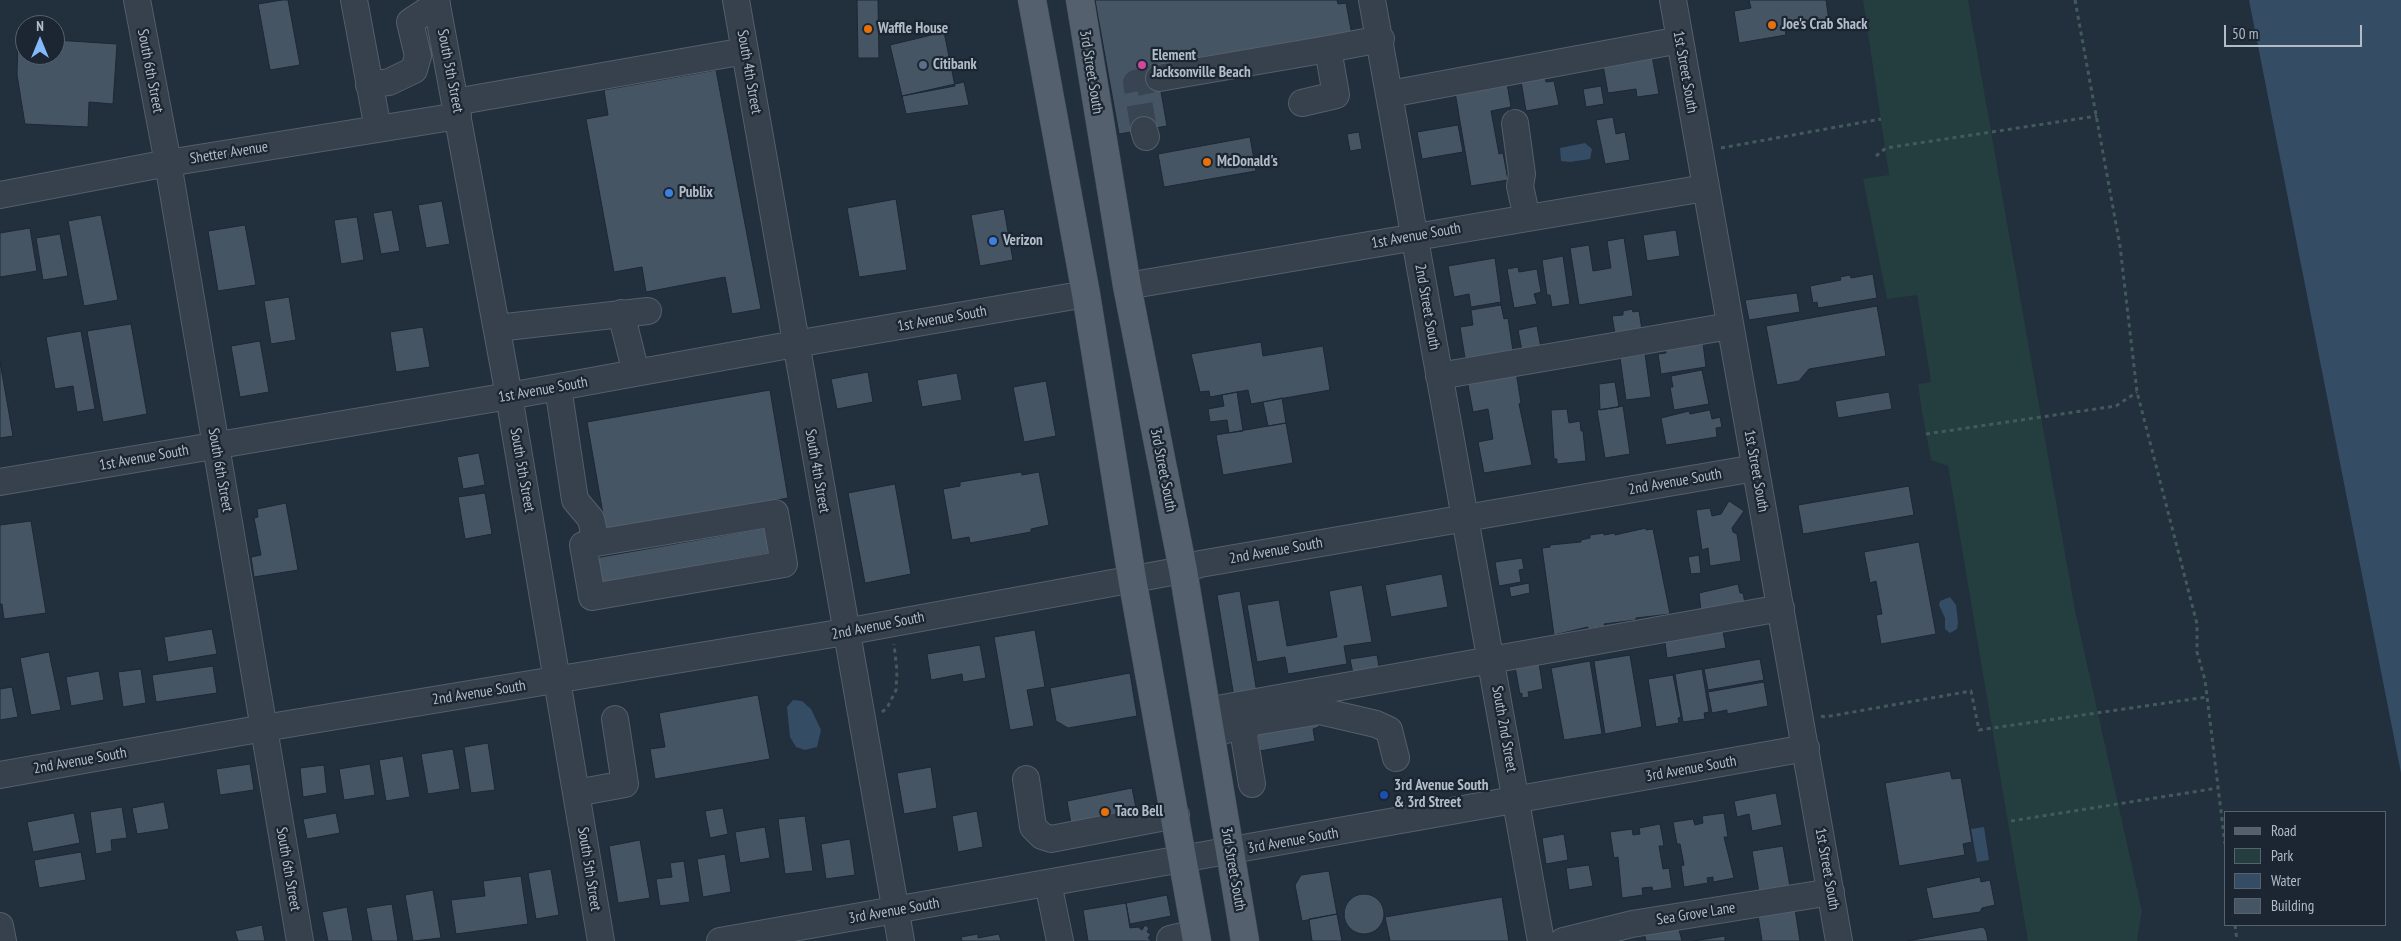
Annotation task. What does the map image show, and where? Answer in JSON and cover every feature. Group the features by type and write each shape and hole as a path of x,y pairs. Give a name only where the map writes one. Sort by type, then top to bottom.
{"main road":[{"path":"1032,0 1086,294 1132,578 1184,859 1196,937"},
{"name":"3rd Street South","path":"1080,0 1126,286 1182,570 1245,941"}],"street":[{"name":"South 6th Street","path":"137,0 168,163 300,941"},
{"path":"354,0 378,129"},
{"name":"South 4th Street","path":"736,0 845,632 901,941"},
{"name":"1st Street South","path":"1673,0 1839,941"},
{"path":"370,85 389,82 414,70 418,56 410,22 437,2"},
{"name":"South 5th Street","path":"437,2 509,396 601,941"},
{"name":"2nd Street South","path":"1374,2 1465,518"},
{"path":"1159,78 1381,39"},
{"path":"1390,94 1680,40"},
{"path":"1302,103 1336,95 1328,49"},
{"name":"Shetter Avenue","path":"0,195 168,163 378,129 457,109 746,51"},
{"path":"1515,123 1522,174 1520,186 1527,218"},
{"name":"1st Avenue South","path":"1126,286 1705,188"},
{"name":"1st Avenue South","path":"0,482 509,396 1086,294"},
{"path":"497,328 648,311"},
{"path":"621,313 636,373"},
{"path":"1439,376 1730,326"},
{"path":"558,387 575,500 591,519 596,543"},
{"name":"2nd Avenue South","path":"0,775 264,728 845,632 1182,570 1200,564 1755,468"},
{"path":"775,513 784,564 592,597 584,545 596,543 775,513"},
{"name":"South 2nd Street","path":"1465,518 1541,941"},
{"path":"1208,723 1491,660 1780,608"},
{"path":"1208,723 1248,723 1320,711 1366,722 1389,730 1396,758"},
{"path":"576,793 626,784 615,719"},
{"path":"1248,723 1244,736 1252,784"},
{"name":"3rd Avenue South","path":"720,941 1230,852 1806,748"},
{"path":"1026,779 1033,827 1042,836 1051,839 1176,815"},
{"path":"1048,884 1060,941"},
{"name":"Sea Grove Lane","path":"1563,941 1632,924 1831,892"},
{"path":"0,926 3,941"},
{"path":"1170,941 1170,939 1196,937"}],"path":[{"path":"2075,0 2120,246 2137,392 2197,624 2197,652 2207,697 2224,836"},
{"path":"1876,156 1886,148 2096,116"},
{"path":"1713,147 1721,148 1881,119"},
{"path":"1926,434 2116,406 2137,392"},
{"path":"862,724 887,708 896,690 897,671 891,623"},
{"path":"1816,714 1825,717 1972,691 1979,730 2207,697"},
{"path":"2011,821 2218,788"},
{"path":"2235,926 2237,941"}],"green space":[{"path":"1863,0 1968,0 2075,610 2142,911 2137,941 2028,941 1948,466 1931,460 1922,412 1918,384 1931,382 1917,295 1887,299 1863,179 1889,175"}],"water":[{"path":"2249,0 2401,0 2401,773"},
{"path":"1585,143 1592,149 1590,159 1570,162 1561,161 1560,148"},
{"path":"1950,597 1956,605 1958,622 1957,629 1950,633 1945,629 1945,618 1939,605 1940,601"},
{"path":"793,700 802,701 811,709 821,730 817,747 805,750 796,747 790,737 787,707"},
{"path":"1984,827 1989,860 1977,862 1971,829"}],"building":[{"path":"288,0 300,65 270,70 258,4"},
{"name":"Waffle House","path":"857,0 878,0 879,58 858,58"},
{"name":"Element Jacksonville Beach","path":"1095,0 1337,0 1338,4 1346,3 1352,35 1157,69 1167,126 1119,134"},
{"name":"Joe's Crab Shack","path":"1749,0 1826,0 1829,21 1785,29 1786,35 1739,43 1734,11 1751,8"},
{"name":"Citibank","path":"944,32 955,86 902,96 890,45"},
{"path":"65,41 117,44 113,104 89,102 88,127 25,124 17,75 17,65 65,65"},
{"path":"1652,56 1659,94 1637,97 1636,89 1608,93 1603,65"},
{"name":"Publix","path":"716,70 761,309 732,314 725,277 646,292 642,267 614,272 586,119 608,115 604,90"},
{"path":"1545,77 1546,82 1554,81 1559,105 1526,111 1521,81"},
{"path":"964,82 969,105 906,114 902,96"},
{"path":"1507,83 1511,107 1491,111 1499,154 1503,153 1508,180 1471,186 1455,92"},
{"path":"1601,86 1604,104 1586,107 1583,89"},
{"path":"1613,117 1616,134 1625,132 1630,160 1605,164 1596,120"},
{"path":"1458,125 1463,152 1422,159 1417,132"},
{"path":"1359,132 1362,149 1350,151 1347,134"},
{"name":"McDonald's","path":"1250,137 1256,171 1164,187 1158,154"},
{"path":"896,199 907,270 859,277 847,208"},
{"path":"442,201 450,244 426,248 418,205"},
{"path":"1004,209 1013,260 980,266 971,215"},
{"path":"392,210 400,251 381,254 373,213"},
{"path":"101,215 118,300 84,306 68,221"},
{"path":"357,217 364,260 341,264 334,220"},
{"path":"245,225 256,285 218,291 208,231"},
{"path":"30,228 37,271 0,277 0,233"},
{"path":"1676,230 1680,256 1647,261 1643,235"},
{"path":"60,234 68,276 43,280 36,238"},
{"path":"1624,238 1633,296 1579,305 1570,248 1589,245 1593,271 1611,268 1607,241"},
{"path":"1563,256 1570,304 1552,307 1550,295 1547,295 1542,260"},
{"path":"1495,258 1501,302 1471,307 1469,294 1454,297 1448,266"},
{"path":"1518,267 1519,272 1537,269 1541,292 1534,294 1537,304 1514,308 1507,269"},
{"path":"1873,274 1877,298 1818,308 1817,302 1813,303 1810,286 1841,280 1840,277 1850,275 1851,278"},
{"path":"1797,293 1800,312 1749,320 1745,300"},
{"path":"289,297 296,340 271,344 264,301"},
{"path":"1501,305 1504,319 1508,318 1513,351 1465,358 1460,327 1473,325 1471,310"},
{"path":"1877,306 1886,356 1809,369 1799,381 1777,385 1766,326"},
{"path":"1632,309 1633,312 1639,311 1642,330 1615,334 1612,316 1623,315 1623,311"},
{"path":"131,324 147,414 103,422 87,331"},
{"path":"1537,326 1541,348 1522,351 1518,330"},
{"path":"423,327 430,367 396,372 390,332"},
{"path":"81,331 95,409 77,412 73,386 55,389 46,337"},
{"path":"260,341 269,392 240,397 231,346"},
{"path":"1261,342 1263,356 1323,346 1330,390 1251,404 1248,390 1210,397 1209,391 1200,392 1191,354"},
{"path":"1703,343 1706,367 1661,374 1658,354 1666,353 1665,348"},
{"path":"1645,354 1651,397 1626,400 1620,358"},
{"path":"0,362 13,436 0,438"},
{"path":"1702,370 1709,404 1674,410 1670,387 1673,387 1671,376"},
{"path":"868,372 873,402 837,409 831,379"},
{"path":"1516,372 1521,403 1519,404 1532,465 1484,473 1478,442 1493,439 1488,409 1473,412 1467,380"},
{"path":"957,373 962,400 922,407 917,380"},
{"path":"1046,381 1056,436 1024,442 1013,387"},
{"path":"1615,382 1619,407 1600,410 1599,384"},
{"path":"770,390 788,498 606,531 587,422"},
{"path":"1237,392 1243,431 1229,433 1227,420 1210,422 1208,409 1224,406 1222,395"},
{"path":"1889,392 1892,409 1838,418 1835,401"},
{"path":"1282,398 1286,423 1268,426 1263,402"},
{"path":"1623,406 1630,454 1605,458 1597,410"},
{"path":"1567,409 1569,423 1580,421 1586,461 1557,464 1557,459 1554,459 1551,410"},
{"path":"1710,410 1712,419 1720,417 1722,427 1716,428 1717,437 1666,445 1661,418 1689,411 1690,414"},
{"path":"1286,423 1293,463 1223,475 1216,435"},
{"path":"479,453 485,485 463,489 457,457"},
{"path":"1021,472 1022,475 1039,472 1049,525 1031,529 1031,532 970,543 969,537 952,540 943,489 960,486 960,482"},
{"path":"895,484 911,574 865,583 848,493"},
{"path":"1909,486 1914,515 1803,534 1798,505"},
{"path":"485,493 492,534 465,539 458,497"},
{"path":"1729,501 1744,511 1732,528 1733,532 1737,534 1741,561 1710,566 1708,548 1702,550 1696,510 1710,508 1712,516 1721,514"},
{"path":"286,503 298,570 254,577 251,557 261,555 254,518 258,517 257,509"},
{"path":"31,521 46,613 4,619 2,604 0,604 0,525"},
{"path":"765,528 769,553 599,583 595,558"},
{"path":"1646,528 1646,530 1653,529 1670,614 1636,618 1636,620 1604,624 1605,626 1588,629 1588,627 1554,635 1542,548 1550,547 1550,545 1581,542 1581,540 1590,538 1590,535 1615,533 1615,535"},
{"path":"1919,542 1936,634 1881,644 1876,615 1882,614 1876,581 1870,583 1864,552"},
{"path":"1699,555 1701,573 1691,574 1688,557"},
{"path":"1522,558 1524,569 1519,570 1521,582 1499,586 1495,562"},
{"path":"1442,574 1448,607 1391,617 1385,585"},
{"path":"1529,583 1530,593 1511,597 1509,587"},
{"path":"1738,584 1740,593 1743,593 1745,603 1701,611 1699,593"},
{"path":"1362,585 1372,642 1344,646 1347,664 1288,674 1285,657 1257,662 1247,605 1279,600 1287,646 1337,637 1329,591"},
{"path":"1240,591 1258,699 1235,703 1217,595"},
{"path":"1722,626 1726,648 1667,658 1664,635"},
{"path":"212,629 217,654 168,662 164,637"},
{"path":"1035,630 1045,687 1027,690 1034,726 1010,730 994,637"},
{"path":"980,645 986,678 963,682 962,674 931,680 927,654"},
{"path":"49,652 61,710 31,715 20,658"},
{"path":"1377,655 1380,673 1354,678 1350,659"},
{"path":"1630,655 1642,727 1605,734 1594,661"},
{"path":"1760,659 1764,680 1708,690 1704,669"},
{"path":"1590,661 1602,734 1564,740 1551,668"},
{"path":"1539,663 1543,689 1528,692 1529,697 1522,698 1515,667"},
{"path":"213,666 217,693 156,702 152,675"},
{"path":"141,669 146,703 123,707 118,672"},
{"path":"1702,669 1709,712 1704,713 1705,719 1683,722 1675,674"},
{"path":"99,671 104,700 71,706 66,677"},
{"path":"1130,673 1137,716 1068,728 1056,721 1050,688"},
{"path":"1673,675 1681,717 1678,718 1679,723 1656,727 1648,679"},
{"path":"1764,682 1768,706 1727,714 1727,710 1712,713 1708,692"},
{"path":"12,687 18,717 0,720 0,689"},
{"path":"758,695 770,759 655,779 650,749 665,747 659,713"},
{"path":"1317,716 1319,727 1313,729 1315,741 1260,751 1256,727"},
{"path":"488,743 495,790 471,793 464,747"},
{"path":"453,749 460,789 428,794 421,754"},
{"path":"403,756 410,797 386,801 379,760"},
{"path":"250,764 254,790 220,795 216,769"},
{"path":"370,764 375,795 344,800 339,769"},
{"path":"324,765 327,793 303,797 300,768"},
{"path":"931,767 937,808 904,814 897,773"},
{"path":"1950,771 1952,779 1961,778 1972,842 1963,844 1965,855 1899,866 1885,783"},
{"path":"1132,788 1138,818 1072,830 1067,801"},
{"path":"1776,793 1782,825 1752,831 1749,814 1737,817 1734,801"},
{"path":"164,802 169,829 137,834 132,808"},
{"path":"122,807 127,838 111,840 112,851 96,854 90,812"},
{"path":"723,808 728,834 710,838 705,811"},
{"path":"977,811 983,847 958,852 952,816"},
{"path":"74,813 80,843 33,852 27,822"},
{"path":"336,813 340,833 307,839 303,819"},
{"path":"1724,813 1728,837 1724,837 1734,878 1713,882 1713,877 1707,878 1708,883 1684,887 1681,866 1684,865 1680,844 1677,844 1673,822 1693,819 1695,825 1703,823 1702,816"},
{"path":"805,816 813,871 785,874 778,819"},
{"path":"1660,824 1664,846 1659,846 1663,869 1669,868 1672,888 1653,891 1652,887 1642,888 1643,895 1622,898 1618,857 1614,858 1610,832 1632,829 1633,835 1640,834 1639,828"},
{"path":"765,827 770,858 740,863 735,832"},
{"path":"1564,834 1568,860 1546,864 1542,838"},
{"path":"850,839 855,875 826,879 821,844"},
{"path":"640,840 650,898 618,903 609,846"},
{"path":"1783,846 1790,887 1759,893 1752,851"},
{"path":"81,852 86,880 39,888 34,860"},
{"path":"725,854 731,892 703,897 697,859"},
{"path":"684,861 690,902 660,906 656,879 672,877 670,863"},
{"path":"1589,865 1593,886 1569,890 1566,868"},
{"path":"551,869 559,915 536,919 528,873"},
{"path":"1329,871 1337,914 1302,921 1295,885 1301,875"},
{"path":"521,876 528,924 456,934 451,900 485,896 483,881"},
{"path":"1980,877 1981,882 1990,880 1995,905 1982,908 1980,912 1933,919 1926,888"},
{"path":"433,890 441,938 413,941 405,895"},
{"path":"1368,894 1375,897 1381,903 1384,914 1383,922 1375,931 1368,934 1360,934 1353,931 1345,922 1344,910 1347,903 1356,895"},
{"path":"1167,895 1171,916 1130,924 1126,903"},
{"path":"1502,897 1509,941 1390,941 1385,917"},
{"path":"1126,903 1130,928 1138,927 1142,930 1145,925 1149,928 1147,932 1151,934 1148,938 1152,941 1088,941 1083,910"},
{"path":"392,904 398,941 372,941 366,908"},
{"path":"347,907 353,941 328,941 322,912"},
{"path":"1795,909 1800,941 1762,941 1758,915"},
{"path":"1337,914 1342,941 1312,941 1309,919"},
{"path":"262,925 265,941 238,941 235,931"},
{"path":"1678,926 1682,941 1646,941 1644,933"},
{"path":"1983,927 1988,941 1907,941"},
{"path":"978,934 978,938 999,934 1001,941 962,941 961,937"},
{"path":"1725,936 1725,941 1693,941"}],"tunnel":[{"path":"1144,130 1136,83 1159,78"}],"place":[{"name":"Joe's Crab Shack","path":"1772,25"},
{"name":"Waffle House","path":"868,29"},
{"name":"Citibank","path":"923,65"},
{"name":"Element Jacksonville Beach","path":"1142,65"},
{"name":"McDonald's","path":"1207,162"},
{"name":"Publix","path":"669,193"},
{"name":"Verizon","path":"993,241"},
{"name":"3rd Avenue South & 3rd Street","path":"1384,795"},
{"name":"Taco Bell","path":"1105,812"}]}
